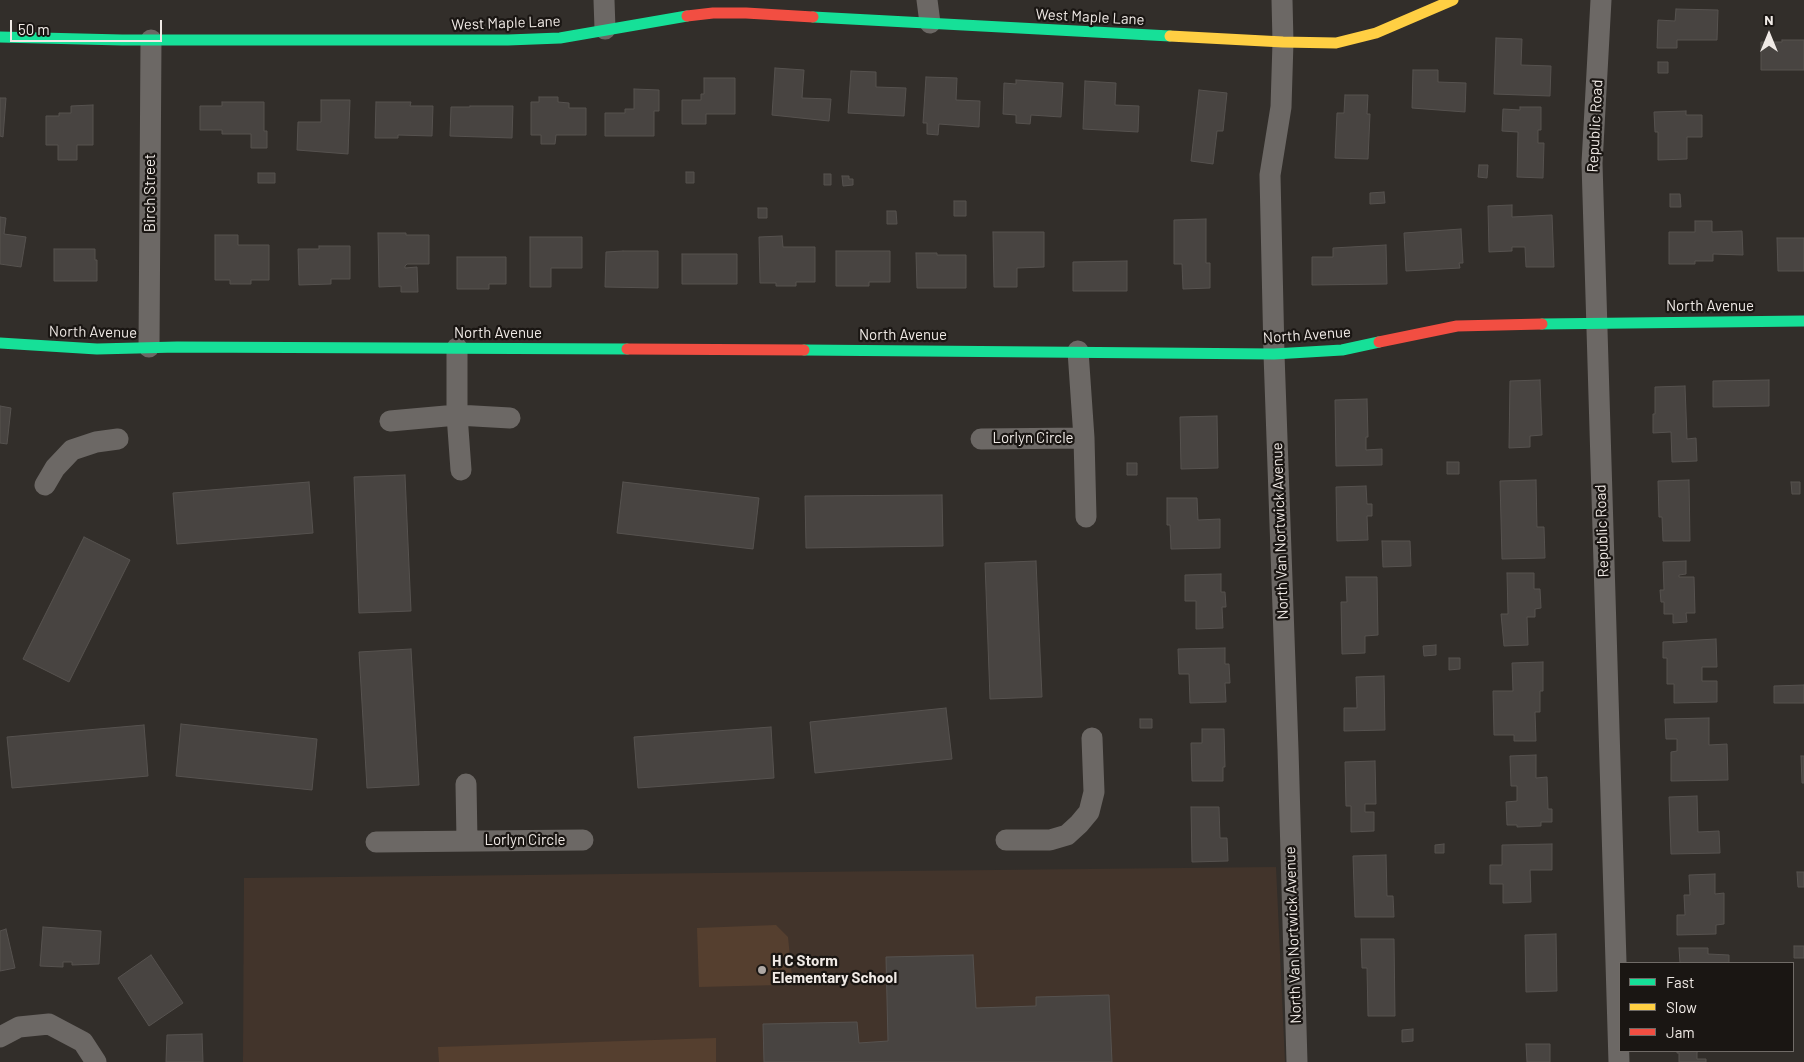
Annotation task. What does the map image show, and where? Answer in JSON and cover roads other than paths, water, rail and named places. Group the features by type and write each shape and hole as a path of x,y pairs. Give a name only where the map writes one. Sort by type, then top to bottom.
{"street":[{"path":"604,0 605,28"},
{"path":"927,0 930,23"},
{"name":"North Van Nortwick Avenue","path":"1282,0 1281,107 1270,175 1297,1062"},
{"name":"West Maple Lane","path":"0,37 151,40 508,40 560,38 605,28 712,13 746,13 1283,42 1336,43 1376,33 1453,0"},
{"name":"Republic Road","path":"1601,0 1592,163 1619,1062"},
{"name":"Birch Street","path":"150,347 151,40"},
{"name":"North Avenue","path":"0,343 96,349 150,347 457,348 1078,351 1274,354 1342,350 1457,326 1596,322 1804,320"},
{"path":"457,348 457,415 461,470"},
{"name":"Lorlyn Circle","path":"1078,351 1084,438 1086,517"},
{"path":"390,421 457,415 510,418"},
{"name":"Lorlyn Circle","path":"981,439 1084,438"},
{"path":"45,485 55,468 72,450 96,442 118,439"},
{"path":"1006,840 1050,840 1067,834 1079,824 1089,812 1094,792 1092,738"},
{"name":"Lorlyn Circle","path":"466,784 468,840"},
{"name":"Lorlyn Circle","path":"376,842 583,840"},
{"path":"0,1037 19,1027 49,1024 83,1042 96,1062"}],"place":[{"name":"H C Storm Elementary School","path":"762,970"}]}
